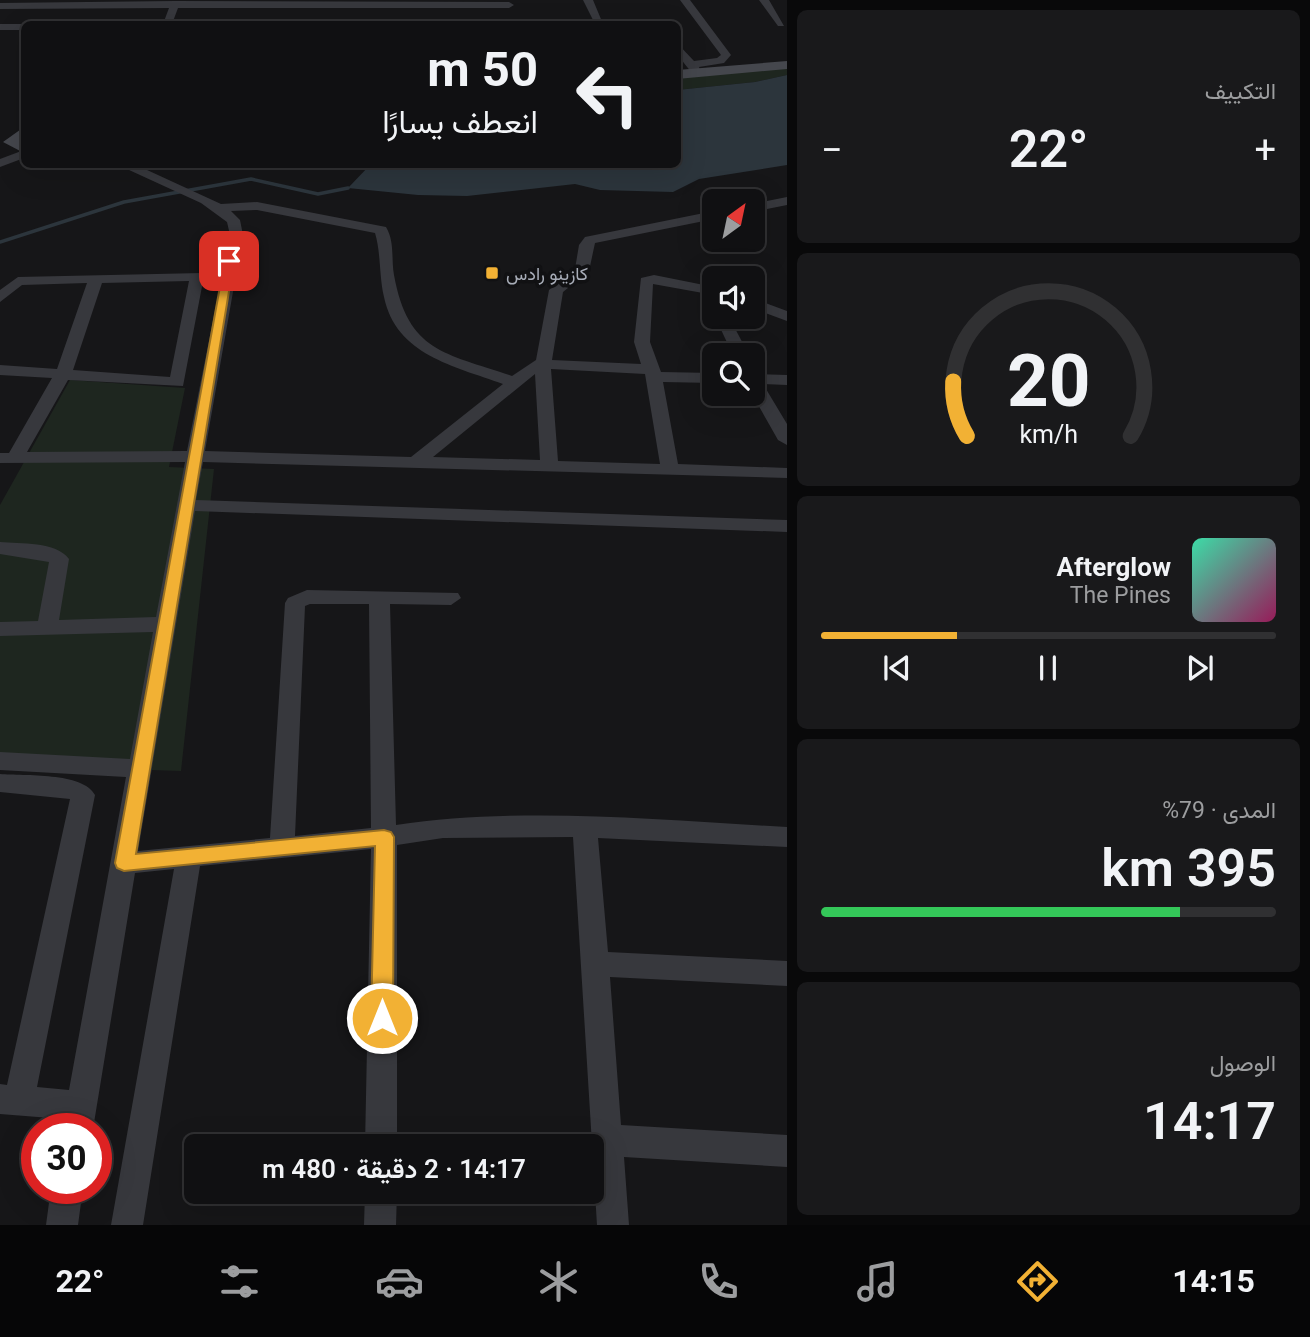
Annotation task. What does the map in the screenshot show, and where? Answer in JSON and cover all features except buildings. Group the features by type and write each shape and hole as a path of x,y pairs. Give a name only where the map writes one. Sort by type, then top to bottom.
{"main road":[{"path":"688,71 787,65"}],"street":[{"path":"589,0 598,21"},
{"path":"685,0 726,55 720,61 688,71"},
{"path":"764,0 781,24"},
{"path":"0,6 104,2 183,5 510,2 511,21"},
{"path":"254,21 265,3"},
{"path":"121,14 128,4"},
{"path":"170,21 183,5"},
{"path":"0,27 21,27"},
{"path":"0,161 15,142"},
{"path":"80,1113 226,277 237,228 234,220 217,208 185,190 132,168"},
{"path":"765,205 787,201"},
{"path":"217,208 257,206 382,230 384,267 398,321 408,335 423,347 515,383"},
{"path":"550,466 542,363 556,290 582,271 586,245 590,240 702,217"},
{"path":"0,298 18,281 197,276 178,382 0,370"},
{"path":"670,470 653,373 642,342 646,281 654,279 702,291"},
{"path":"7,459 63,374 96,280"},
{"path":"765,307 787,316"},
{"path":"416,462 542,363 702,377"},
{"path":"765,379 787,380"},
{"path":"765,402 787,440"},
{"path":"7,459 196,456 787,473"},
{"path":"186,505 787,526"},
{"path":"0,548 47,553 59,559 47,628"},
{"path":"282,845 295,603 307,597 451,598"},
{"path":"379,597 384,837 381,1134"},
{"path":"0,629 166,624"},
{"path":"0,761 141,769"},
{"path":"0,783 74,789 83,795 9,1100 63,1113"},
{"path":"585,827 613,1225"},
{"path":"124,863 282,845 384,837 443,828 585,827 787,837"},
{"path":"127,1225 189,857"},
{"path":"594,964 787,974"},
{"path":"606,1140 787,1151"},
{"path":"61,1225 64,1204"},
{"path":"380,1225 381,1204"}],"shaded area":[{"path":"787,66 787,75 755,82 681,90 681,75"},
{"path":"787,75 787,165 699,179 673,192 600,190 575,184 467,196 418,195 348,188 367,168 681,168 681,90 755,82"},
{"path":"70,380 185,388 169,467 214,469 181,771 0,765 0,505"}],"waterway":[{"path":"0,242 124,202 251,179 318,194 348,188"}],"place":[{"name":"كازينو رادس","path":"492,273"}],"route":[{"path":"229,261 124,863 282,845 384,837 382,1018"}]}
